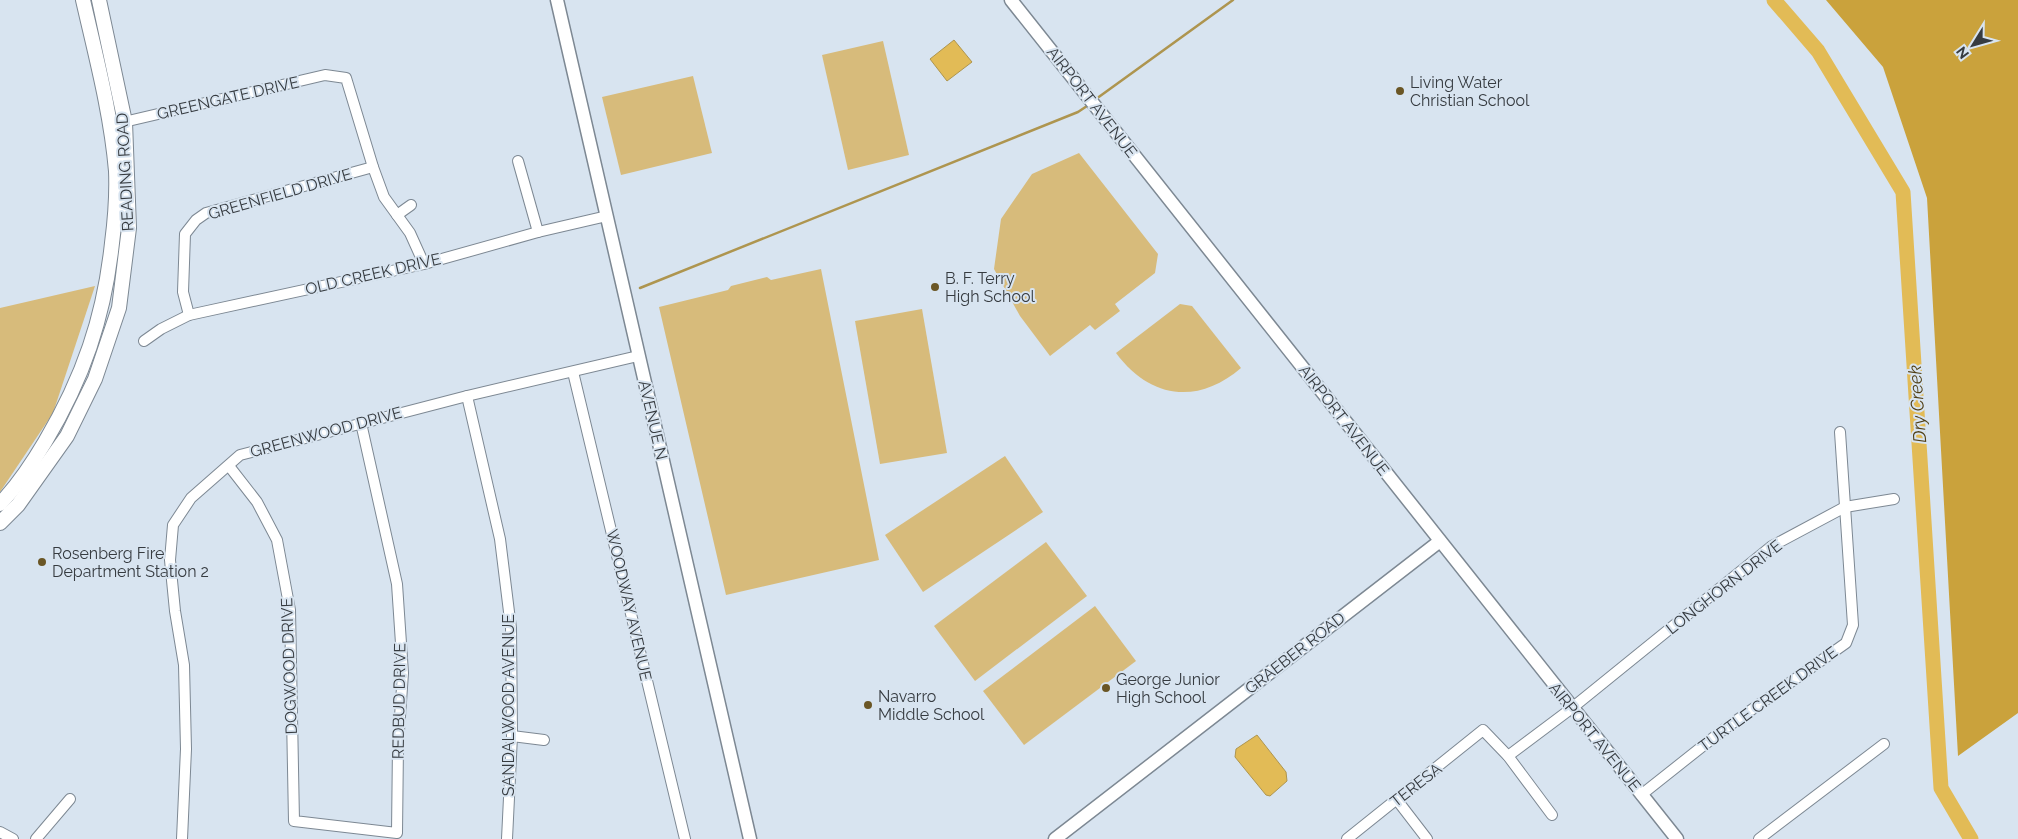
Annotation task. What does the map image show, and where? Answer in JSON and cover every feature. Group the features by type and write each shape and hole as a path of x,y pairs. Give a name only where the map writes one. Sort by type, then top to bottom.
{"main road":[{"name":"READING ROAD","path":"0,504 34,460 66,406 85,365 98,324 108,279 115,223 118,124 83,0"},
{"name":"READING ROAD","path":"0,523 18,505 67,436 95,379 119,308 129,228 118,124 98,0"}],"street":[{"name":"AVENUE N","path":"557,0 750,839"},
{"name":"AIRPORT AVENUE","path":"1011,0 1677,839"},
{"name":"GREENGATE DRIVE","path":"118,124 325,75 346,78 372,167"},
{"path":"518,162 538,232"},
{"path":"372,167 384,197 410,233 424,264"},
{"name":"GREENFIELD DRIVE","path":"189,315 183,292 185,234 206,213 372,167"},
{"path":"397,215 411,205"},
{"name":"OLD CREEK DRIVE","path":"144,341 161,329 189,315 424,264 538,232 607,216"},
{"name":"GREENWOOD DRIVE","path":"182,839 186,749 184,665 175,611 170,560 172,525 191,498 240,455 467,396 638,356"},
{"name":"WOODWAY AVENUE","path":"573,372 685,839"},
{"name":"SANDALWOOD AVENUE","path":"467,396 500,539 511,628 512,736 507,839"},
{"name":"REDBUD DRIVE","path":"294,821 397,833 398,745 403,673 397,584 361,423"},
{"name":"TURTLE CREEK DRIVE","path":"1642,794 1723,730 1846,643 1853,625 1840,432"},
{"name":"DOGWOOD DRIVE","path":"229,466 257,502 277,540 290,610 294,821"},
{"name":"LONGHORN DRIVE","path":"1508,756 1572,708 1772,546 1846,507 1894,499"},
{"name":"GRAEBER ROAD","path":"1059,838 1440,541"},
{"name":"TERESA","path":"1347,839 1484,730 1508,756"},
{"path":"512,736 544,740"},
{"path":"1759,839 1884,744"},
{"path":"1508,756 1552,815"},
{"path":"36,839 70,799"},
{"path":"1397,800 1427,839"},
{"path":"0,832 13,839"}],"shaded area":[{"path":"1826,0 2018,0 2018,713 1958,756 1927,198 1883,67"},
{"path":"954,40 972,62 947,81 930,59"},
{"path":"883,41 909,155 848,170 822,55"},
{"path":"693,76 712,153 621,175 602,97"},
{"path":"1079,153 1158,254 1155,273 1115,304 1120,311 1095,330 1090,325 1050,356 1020,316 994,269 1001,219 1032,174"},
{"path":"821,269 879,560 726,595 659,307 728,290 731,286 767,277 771,280"},
{"path":"95,286 53,413 0,492 0,308"},
{"path":"1180,304 1192,306 1241,368 1225,380 1208,388 1192,392 1175,392 1159,388 1144,380 1129,368 1116,353"},
{"path":"922,309 947,453 880,464 855,321"},
{"path":"1005,456 1043,512 923,592 885,535"},
{"path":"1046,542 1087,596 975,681 934,626"},
{"path":"1095,606 1136,661 1024,745 983,691"},
{"path":"1257,735 1286,772 1287,781 1270,796 1266,795 1235,757 1236,749"}],"waterway":[{"path":"1096,99 1233,0"},
{"name":"Dry Creek","path":"1774,0 1818,51 1903,192 1941,788 1971,839"},
{"path":"640,288 1078,112 1090,104"}],"place":[{"name":"Living Water Christian School","path":"1400,91"},
{"name":"B. F. Terry High School","path":"935,287"},
{"name":"Rosenberg Fire Department Station 2","path":"42,562"},
{"name":"George Junior High School","path":"1106,688"},
{"name":"Navarro Middle School","path":"868,705"}]}
